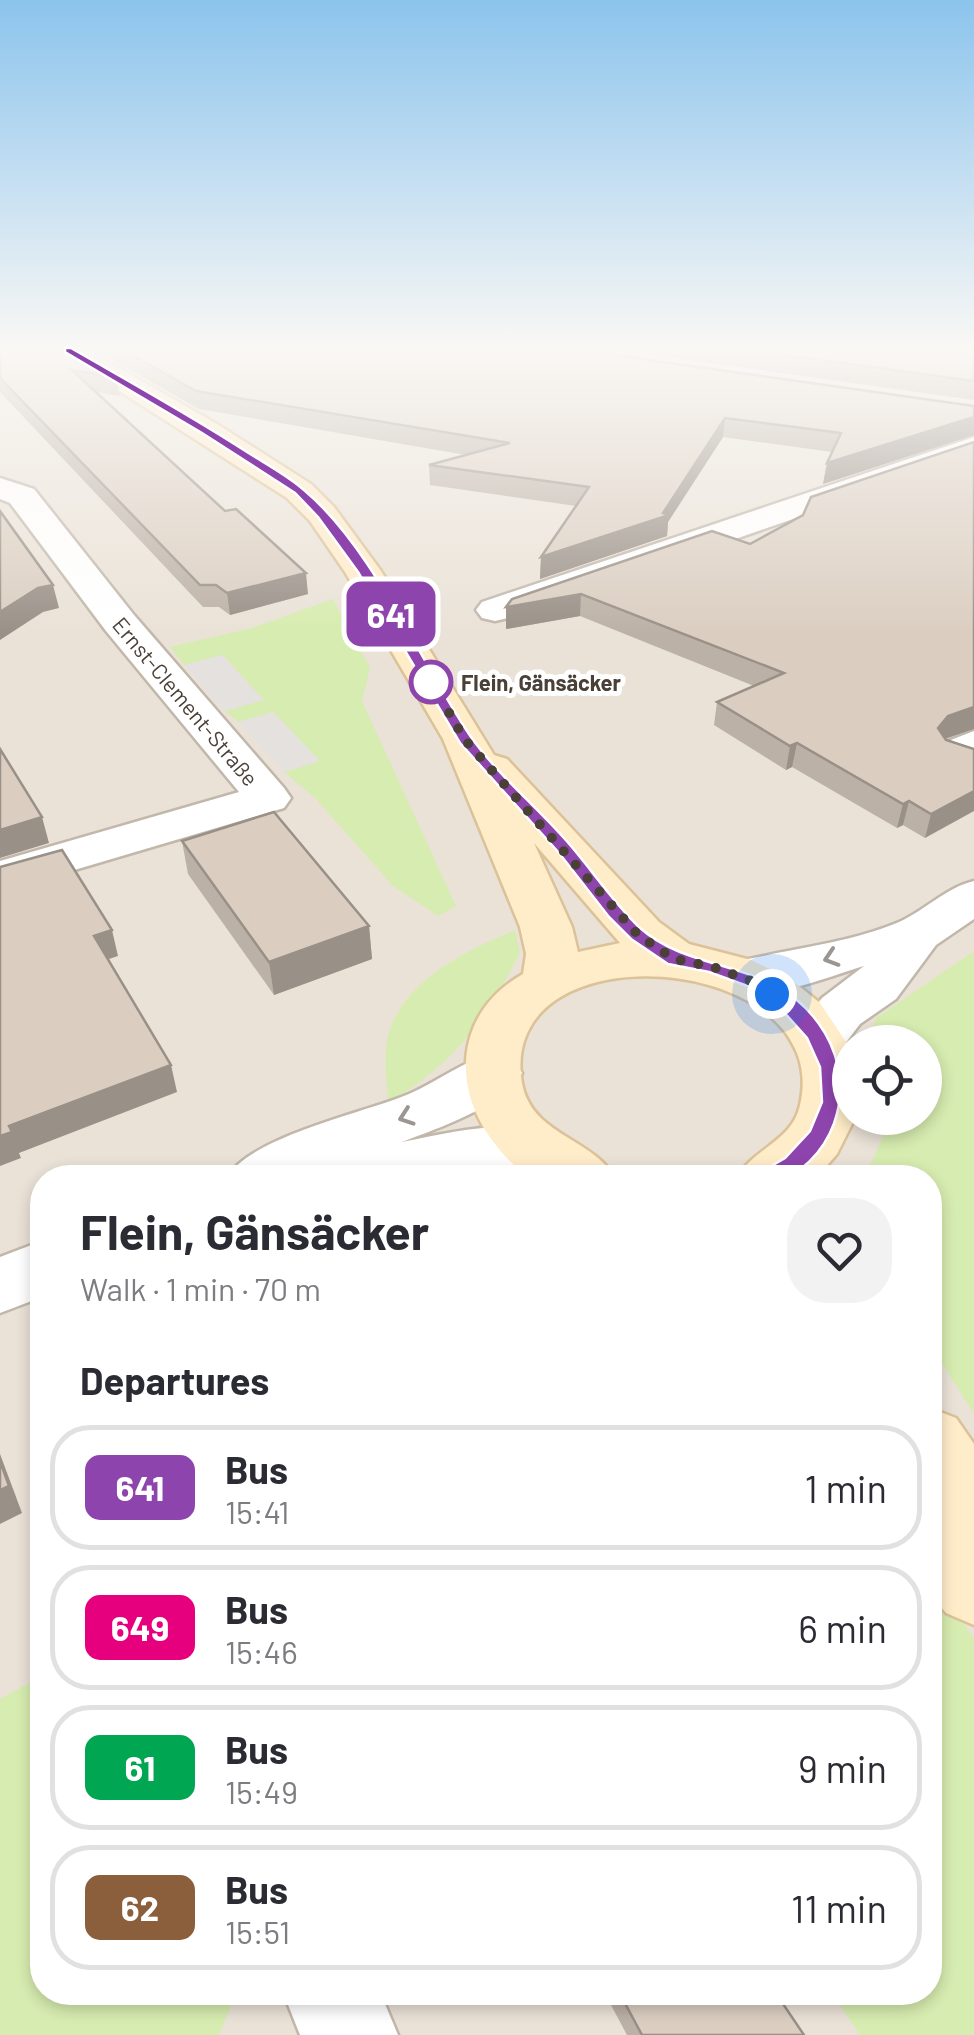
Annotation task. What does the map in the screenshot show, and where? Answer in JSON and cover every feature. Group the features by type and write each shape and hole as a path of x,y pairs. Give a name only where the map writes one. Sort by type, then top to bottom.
{"main road":[{"path":"229,445 299,491 322,514 364,571 465,740 546,926 552,954 549,980"},
{"path":"465,740 564,849 615,913 638,935 674,959"},
{"path":"560,1164 504,1111 493,1072 499,1034 517,1005 549,980 605,962 674,959 744,978 789,1005 818,1039 830,1067 832,1102 820,1135 791,1165"},
{"path":"942,1459 974,1508"},
{"path":"942,1548 974,1586"}],"street":[{"path":"494,610 974,446"},
{"name":"Ernst-Clement-Straße","path":"0,488 22,496 120,622 268,798 0,877"},
{"path":"974,744 958,752 974,761"},
{"path":"744,978 786,971 918,933 974,896"},
{"path":"818,1039 841,1010 877,986 918,933"},
{"path":"286,1165 341,1140 429,1109 493,1072"},
{"path":"402,1165 469,1152 560,1164"},
{"path":"336,2005 348,2035"}],"shaded area":[{"path":"0,445 974,445 974,2035 0,2035"},
{"path":"222,655 264,700 224,711 184,665"},
{"path":"273,712 320,761 284,772 239,722"}],"green space":[{"path":"333,599 370,668 362,701 456,906 438,916 393,886 315,798 284,772 319,761 273,712 239,722 224,711 263,700 223,655 184,665 170,647 252,628"},
{"path":"515,930 520,953 480,1020 433,1072 388,1103 386,1047 402,1005 453,960"},
{"path":"974,951 974,1414 942,1363 942,1165 870,1165 884,1135 942,1135 942,1025 874,1025 876,1018"},
{"path":"942,1594 974,1638 974,2035 860,2035 840,2005 942,2005"},
{"path":"30,1683 30,2005 231,2005 219,2035 0,2035 0,1699"}],"building":[{"path":"65,445 153,445 225,511 236,509 306,573 227,593 216,585 200,585"},
{"path":"503,445 707,445 663,513 669,515 541,557 589,487 429,465"},
{"path":"835,445 885,445 827,463"},
{"path":"974,445 974,707 948,716 938,728 946,740 974,749 974,791 931,814 909,801 903,804 797,743 790,746 717,702 784,673 581,594 506,607 512,599 712,531 750,544 803,515 811,497"},
{"path":"0,511 53,585 38,588 0,612"},
{"path":"0,749 42,817 0,830"},
{"path":"274,812 369,926 269,962 182,841"},
{"path":"62,850 112,930 94,936 171,1065 9,1126 12,1132 0,1136 0,867"},
{"path":"0,1461 9,1486 0,1490"},
{"path":"626,2005 784,2005 804,2035 642,2035"}],"bus line":[{"name":"641","path":"229,445 299,491 322,514 364,571 465,740 564,849 615,913 638,935 674,959 713,967 754,982 789,1005 816,1034 830,1067 832,1102 820,1135 792,1165"}],"place":[{"name":"Flein, Gänsäcker","path":"431,682"}],"route":[{"path":"431,682 465,740 638,935 674,959 713,967 754,982 772,994"}]}
